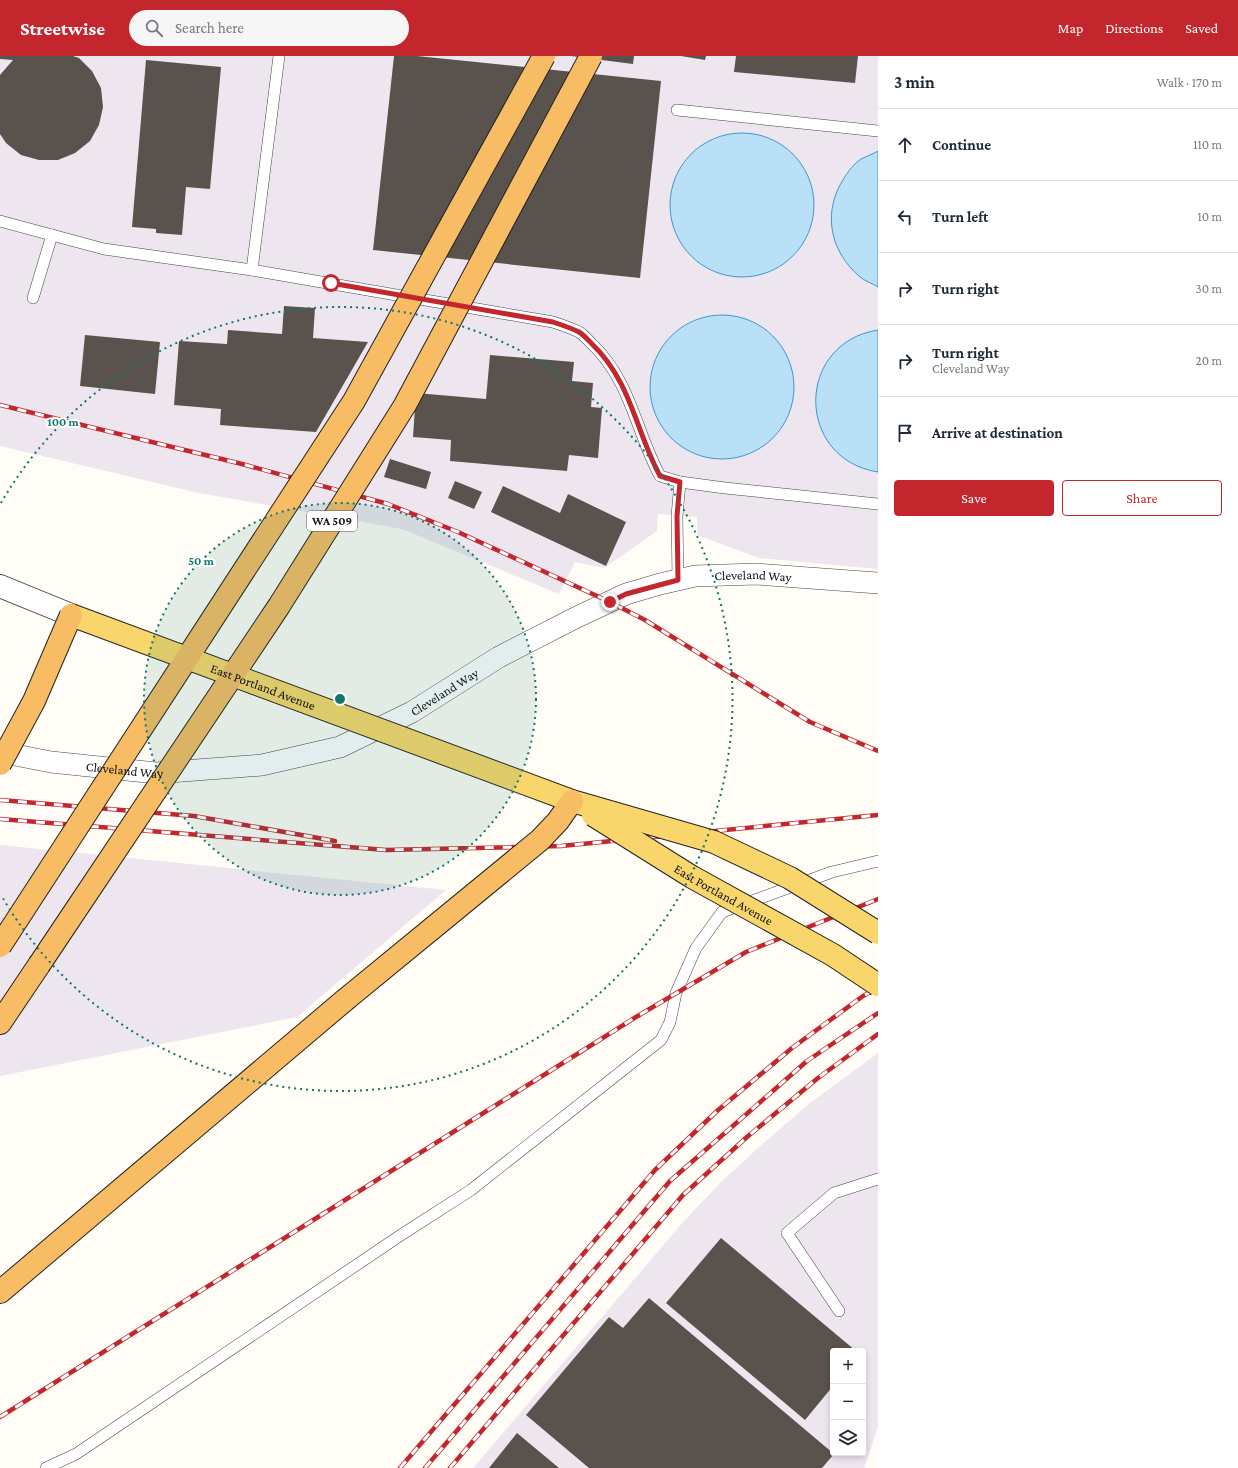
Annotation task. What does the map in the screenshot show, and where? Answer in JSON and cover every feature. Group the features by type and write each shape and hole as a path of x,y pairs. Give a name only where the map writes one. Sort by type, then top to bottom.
{"highway":[{"path":"0,946 354,401 544,56"},
{"name":"WA 509","path":"0,1023 279,606 405,405 591,56"},
{"path":"0,764 34,701 71,615"},
{"path":"0,1292 339,1005 540,840 558,821 572,801"}],"main road":[{"name":"East Portland Avenue","path":"71,615 572,801 714,842 790,878 878,933"},
{"name":"East Portland Avenue","path":"572,801 692,877 833,956 878,985"}],"street":[{"name":"Cleveland Way","path":"0,752 51,762 156,773 262,765 340,747 412,712 499,658 575,618 626,594 695,576 756,574 878,583"},
{"name":"East Portland Avenue","path":"0,586 71,615"}],"lane":[{"path":"252,270 279,56"},
{"path":"677,110 878,131"},
{"path":"0,221 104,249 252,270 553,322 580,332 600,351 618,377 634,410 660,476 680,482 878,504"},
{"path":"33,298 52,235"},
{"path":"678,580 677,516 680,482"},
{"path":"46,1468 76,1454 401,1234 471,1190 661,1040 670,1022 676,993 696,948 722,912 832,872 878,861"},
{"path":"839,1311 787,1232 834,1193 878,1179"}],"shaded area":[{"path":"0,56 878,56 878,569 759,558 697,535 697,517 658,514 657,531 604,568 575,562 559,594 402,529 199,493 0,446"},
{"path":"0,845 446,890 297,1017 0,1076"},
{"path":"878,1053 878,1427 864,1468 473,1468 684,1221 724,1179 810,1103"}],"water":[{"path":"735,133 749,133 776,141 788,149 798,159 809,177 813,191 813,219 809,233 798,251 788,261 770,272 749,277 735,277 708,269 696,261 686,251 675,233 670,212 670,198 678,171 686,159 696,149 714,138"},
{"path":"878,151 878,287 861,278 842,257 833,234 831,222 835,197 846,174 861,159"},
{"path":"715,315 729,315 756,323 768,331 778,341 789,359 793,373 793,401 789,415 778,433 768,443 750,454 729,459 715,459 688,451 676,443 666,433 655,415 650,394 650,380 658,353 666,341 676,331 694,320"},
{"path":"878,330 878,472 851,463 831,446 820,425 816,401 820,377 831,356 851,339"}],"building":[{"path":"0,56 73,56 79,58 92,71 101,88 103,107 99,125 90,141 75,153 58,160 39,160 21,155 6,143 0,134 0,75 13,60 0,59"},
{"path":"394,56 417,56 661,81 640,278 373,250"},
{"path":"571,56 634,56 633,64"},
{"path":"681,56 706,56 705,60"},
{"path":"736,56 858,56 855,83 734,72"},
{"path":"146,60 221,67 210,189 186,187 182,235 156,233 156,229 132,227"},
{"path":"284,306 315,308 313,338 368,342 316,432 220,425 221,409 174,405 179,341 227,344 228,330 282,334"},
{"path":"85,335 160,342 155,394 80,386"},
{"path":"490,355 574,362 572,381 593,383 591,407 602,408 598,458 569,455 567,471 450,461 451,440 413,437 416,393 486,399"},
{"path":"390,459 431,472 426,489 384,477"},
{"path":"455,481 482,492 474,509 448,498"},
{"path":"503,486 560,513 568,494 626,522 606,566 491,512"},
{"path":"721,1238 852,1348 830,1348 830,1390 805,1420 666,1303"},
{"path":"649,1298 830,1451 830,1456 832,1456 822,1468 589,1468 526,1415 609,1317 623,1328"},
{"path":"517,1433 559,1468 489,1468"}],"railway":[{"path":"0,405 242,464 388,504 458,532 610,602 645,620 810,722 878,751"},
{"path":"0,800 194,816 335,841"},
{"path":"0,819 386,850 561,846 878,815"},
{"path":"0,1417 636,1017 746,952 878,899"},
{"path":"400,1468 655,1170 717,1111 792,1048 863,996 878,988"},
{"path":"425,1468 670,1181 807,1061 878,1013"},
{"path":"450,1468 683,1195 747,1137 818,1078 878,1034"}],"route":[{"path":"331,283 553,322 580,332 600,351 618,377 634,410 660,476 680,482 677,516 678,580 626,594 610,602"}]}
